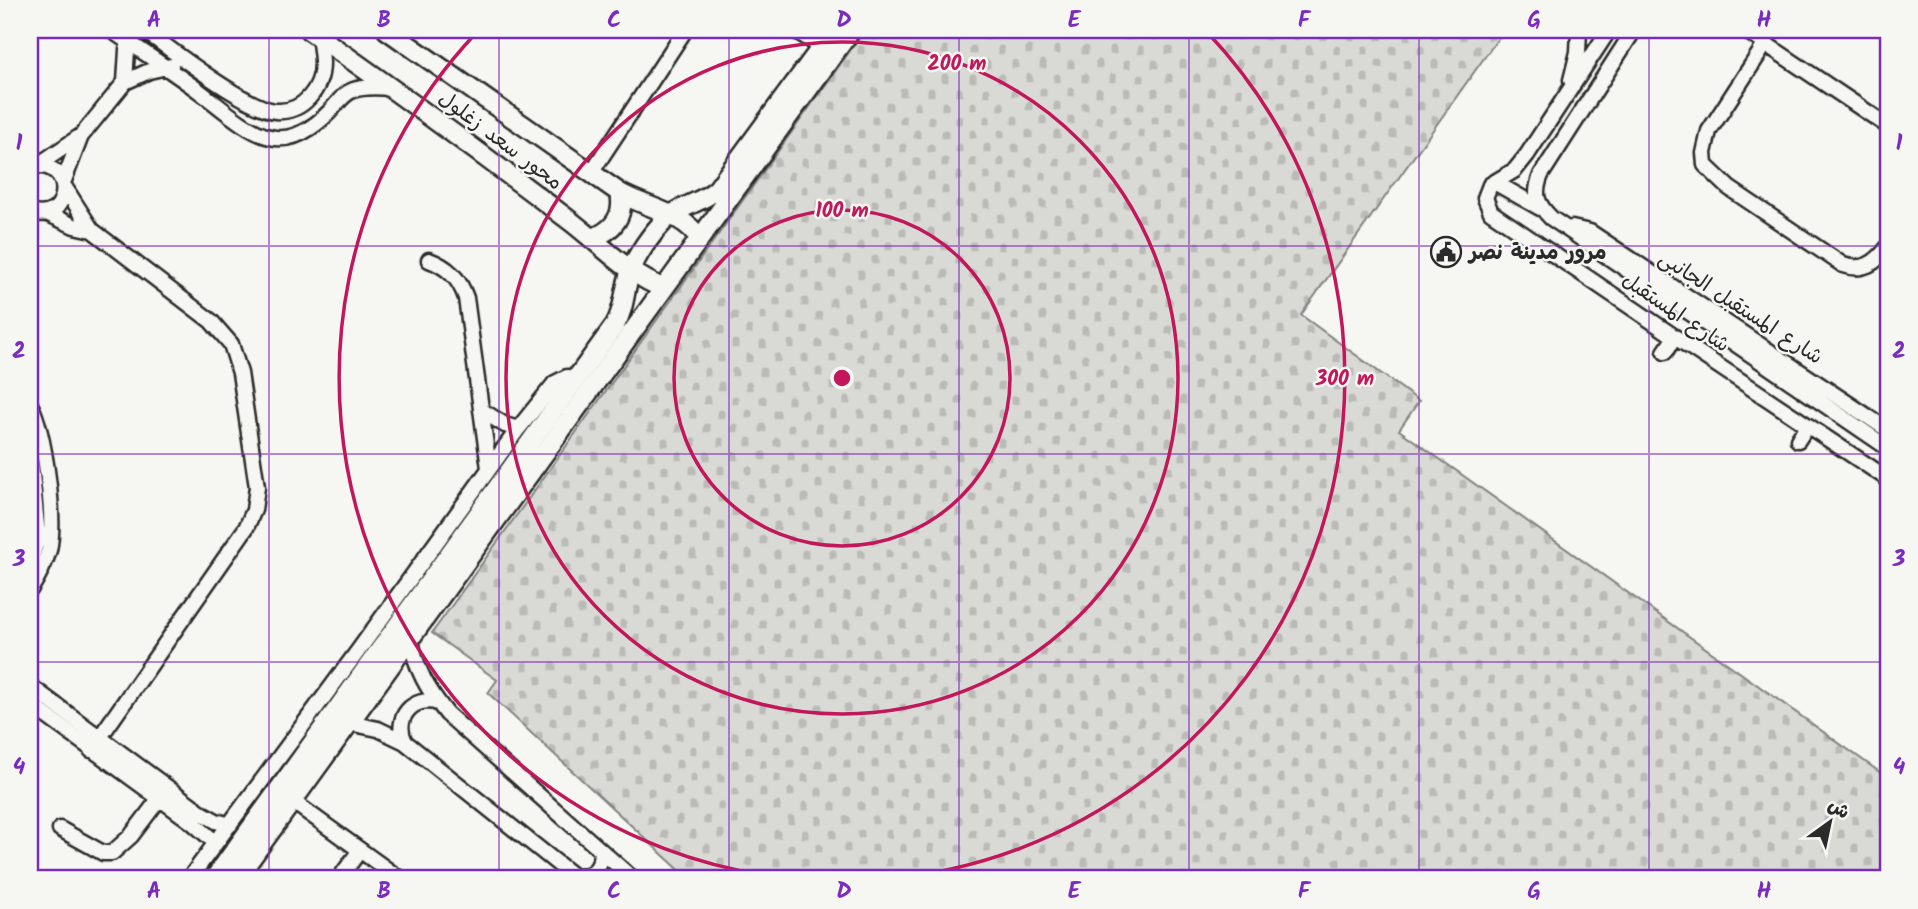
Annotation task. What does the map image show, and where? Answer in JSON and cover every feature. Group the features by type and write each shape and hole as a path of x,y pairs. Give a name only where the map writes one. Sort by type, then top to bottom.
{"main road":[{"name":"محور سعد زغلول","path":"387,30 620,192 644,206 685,221 699,239"},
{"path":"214,879 619,318 631,270 658,227 670,215 705,199 717,189 834,30"},
{"path":"236,879 851,30"},
{"name":"محور سعد زغلول","path":"314,33 393,88 593,238 631,270 649,283 664,288"},
{"path":"593,238 602,235 617,222 622,202 620,192"}],"street":[{"path":"111,30 128,36 164,67 249,127 269,137 291,138 313,127 341,97 354,89 370,86 393,88"},
{"path":"144,30 255,104 276,111 293,109 305,103 314,91 322,64 314,33"},
{"path":"591,173 685,30"},
{"path":"795,30 821,47"},
{"path":"1568,93 1578,52 1579,30"},
{"path":"1494,182 1515,170 1609,30"},
{"path":"1541,208 1536,198 1536,188 1541,175 1634,30"},
{"path":"1745,30 1888,126"},
{"path":"125,82 128,36"},
{"path":"1766,43 1709,131 1704,153 1705,165 1729,188 1843,265 1865,267 1874,263 1888,247"},
{"path":"37,216 60,203 63,184 82,135 125,82 141,74 189,61"},
{"path":"34,166 82,135"},
{"path":"34,166 51,168 60,177 92,230 211,321 231,344 240,373 257,487 254,510 246,528 95,744"},
{"name":"شارع المستقبل","path":"1888,448 1541,208 1494,182 1490,185 1485,198 1491,212 1888,479"},
{"path":"37,216 92,230"},
{"name":"شارع المستقبل الجانبى","path":"1568,229 1577,228 1590,232 1888,430"},
{"path":"429,260 442,265 461,284 466,298 489,468"},
{"path":"1665,352 1675,337"},
{"path":"189,879 518,429 555,383 567,377 576,379"},
{"path":"30,404 39,425 40,483 38,537 30,563"},
{"path":"481,410 505,425 518,429"},
{"path":"1798,440 1807,426"},
{"path":"1853,455 1867,434"},
{"path":"30,453 52,528 45,564 30,590"},
{"path":"411,638 420,673 438,703 457,724 633,879"},
{"path":"30,686 159,799 216,844"},
{"path":"405,742 401,724 409,708 426,701 438,703"},
{"path":"30,704 202,813 230,825"},
{"path":"349,723 378,729 405,742 575,878 586,877 595,871 600,861 600,850"},
{"path":"60,829 103,853 112,853 131,836 159,799"},
{"path":"292,801 400,879"},
{"path":"339,879 360,850"}],"green space":[{"path":"865,30 1504,30 1301,315 1419,401 1399,430 1888,778 1888,879 689,879 488,693 497,680 432,633"}],"place":[{"name":"مرور مدينة نصر","path":"1446,252"}]}
